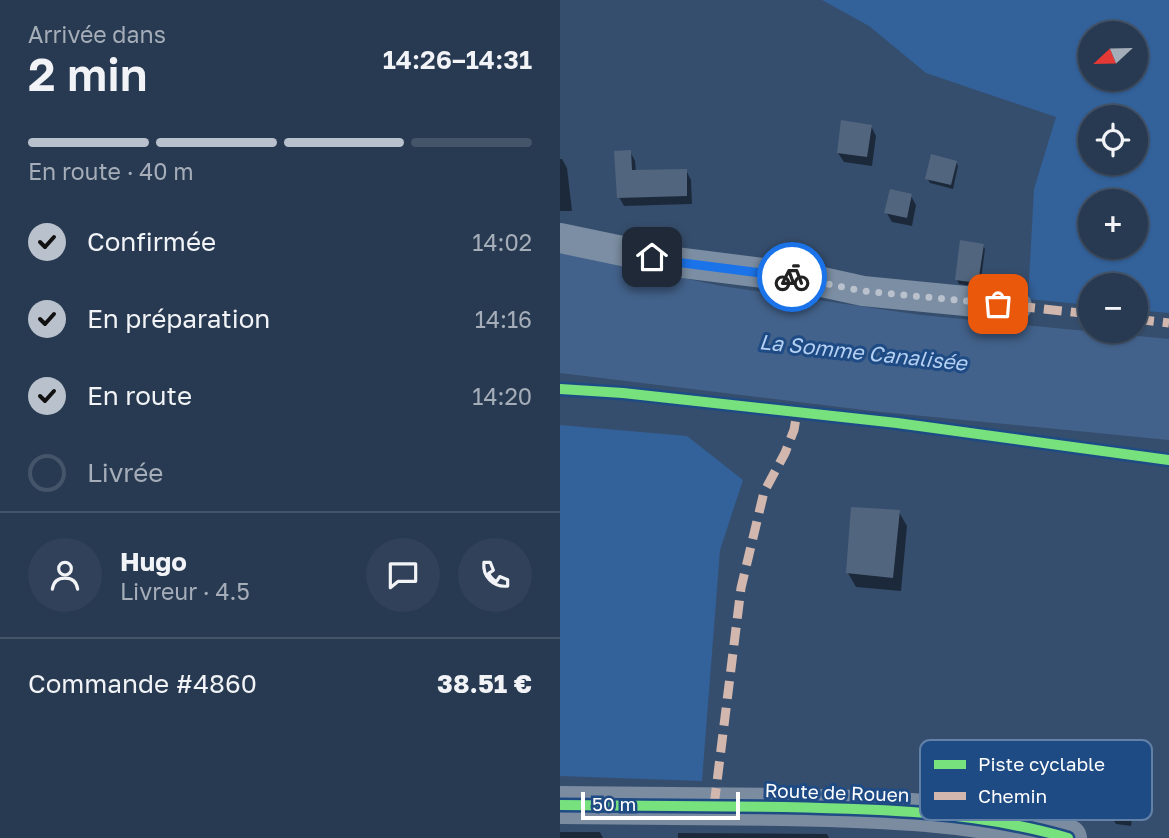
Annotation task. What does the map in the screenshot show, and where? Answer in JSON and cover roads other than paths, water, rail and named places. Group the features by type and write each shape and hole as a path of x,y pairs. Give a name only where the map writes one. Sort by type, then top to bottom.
{"main road":[{"name":"Route de Rouen","path":"560,805 821,808 920,813"},
{"name":"Route de Rouen","path":"988,820 1068,838"}],"street":[{"path":"560,238 675,262 804,278 863,291 1017,306"}],"water":[{"name":"La Somme Canalisée","path":"560,252 721,286 921,315 1078,330 1078,343 1148,343 1148,337 1169,339 1169,440 872,411 560,373"}]}
